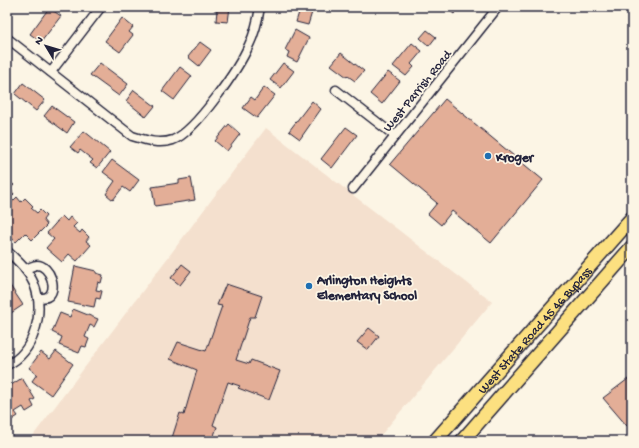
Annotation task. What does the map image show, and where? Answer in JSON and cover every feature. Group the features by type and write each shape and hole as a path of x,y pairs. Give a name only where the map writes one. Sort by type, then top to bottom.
{"highway":[{"name":"West State Road 45 46 Bypass","path":"436,441 632,218"},
{"name":"West State Road 45 46 Bypass","path":"462,441 632,248"}],"street":[{"path":"51,72 101,7"},
{"path":"7,38 132,136 146,141 161,142 173,140 186,132 232,75 250,44 258,20 260,7"},
{"name":"West Parrish Road","path":"353,189 498,7"},
{"path":"336,90 394,136"},
{"path":"7,251 25,269 34,285 38,298 37,323 31,339 24,349 7,365"},
{"path":"25,269 38,265 44,267 48,272 53,286 51,293 47,297 38,298"}],"shaded area":[{"name":"Arlington Heights Elementary School","path":"266,128 492,302 376,441 29,441"}],"building":[{"path":"214,7 230,7 228,22 216,21 217,10 214,10"},
{"path":"292,7 313,9 308,25 296,22 300,9"},
{"path":"445,7 460,7 454,14"},
{"path":"49,8 61,16 41,42 30,34"},
{"path":"122,18 133,27 129,32 133,35 120,52 105,41"},
{"path":"295,30 309,38 297,62 287,57 289,52 285,50"},
{"path":"427,30 436,37 429,46 420,38"},
{"path":"200,42 211,50 199,66 188,57"},
{"path":"412,43 422,51 411,64 414,67 406,76 393,66"},
{"path":"341,53 364,71 355,81 331,65"},
{"path":"100,63 128,84 119,96 90,75"},
{"path":"283,63 294,71 281,88 270,80"},
{"path":"180,67 192,76 174,100 162,91"},
{"path":"388,72 400,81 382,104 370,94"},
{"path":"23,83 45,100 36,111 15,94"},
{"path":"264,87 275,95 257,118 243,108 251,97 255,100"},
{"path":"134,90 155,106 146,117 126,101"},
{"name":"Kroger","path":"445,99 543,180 491,243 452,211 441,225 428,214 437,203 390,164"},
{"path":"312,101 321,109 300,139 289,131"},
{"path":"52,106 74,122 67,133 44,116"},
{"path":"229,124 240,134 227,151 215,141"},
{"path":"346,127 357,135 332,168 321,159"},
{"path":"84,131 110,152 97,168 90,163 93,160 80,150 78,153 70,147"},
{"path":"112,160 139,180 130,192 123,187 113,200 106,194 115,181 103,172"},
{"path":"191,178 195,200 155,206 152,187 179,183 179,180"},
{"path":"7,179 14,185 10,189 14,194 7,201"},
{"path":"17,197 21,202 25,198 33,206 31,208 37,213 40,210 46,216 43,220 47,225 32,240 25,233 16,242 7,234 7,207"},
{"path":"62,216 67,221 70,217 77,223 73,227 80,233 82,230 89,237 86,241 91,245 77,261 69,254 62,262 46,248 54,239 47,233"},
{"path":"182,264 191,271 180,285 171,278"},
{"path":"75,266 96,271 96,273 103,275 101,283 98,282 96,290 102,291 100,299 96,298 94,307 68,302"},
{"path":"9,284 23,305 8,315 7,286"},
{"path":"226,284 262,296 255,317 250,317 236,360 249,364 251,360 280,371 269,400 238,388 240,386 228,382 213,425 217,427 212,441 171,441 180,413 184,415 197,370 170,359 178,342 206,351 222,306 217,305"},
{"path":"73,309 98,319 94,327 90,325 85,337 89,339 86,347 82,346 79,353 59,345 62,337 52,332 60,313 70,317"},
{"path":"369,328 379,336 368,350 357,342"},
{"path":"56,351 73,364 51,395 32,381 37,374 29,368 41,352 50,359"},
{"path":"632,376 632,422 627,426 603,398"},
{"path":"22,378 35,399 31,401 34,407 26,412 23,407 15,412 18,416 7,423 7,386 8,387"}],"place":[{"name":"Kroger","path":"488,156"},
{"name":"Arlington Heights Elementary School","path":"309,286"}]}
